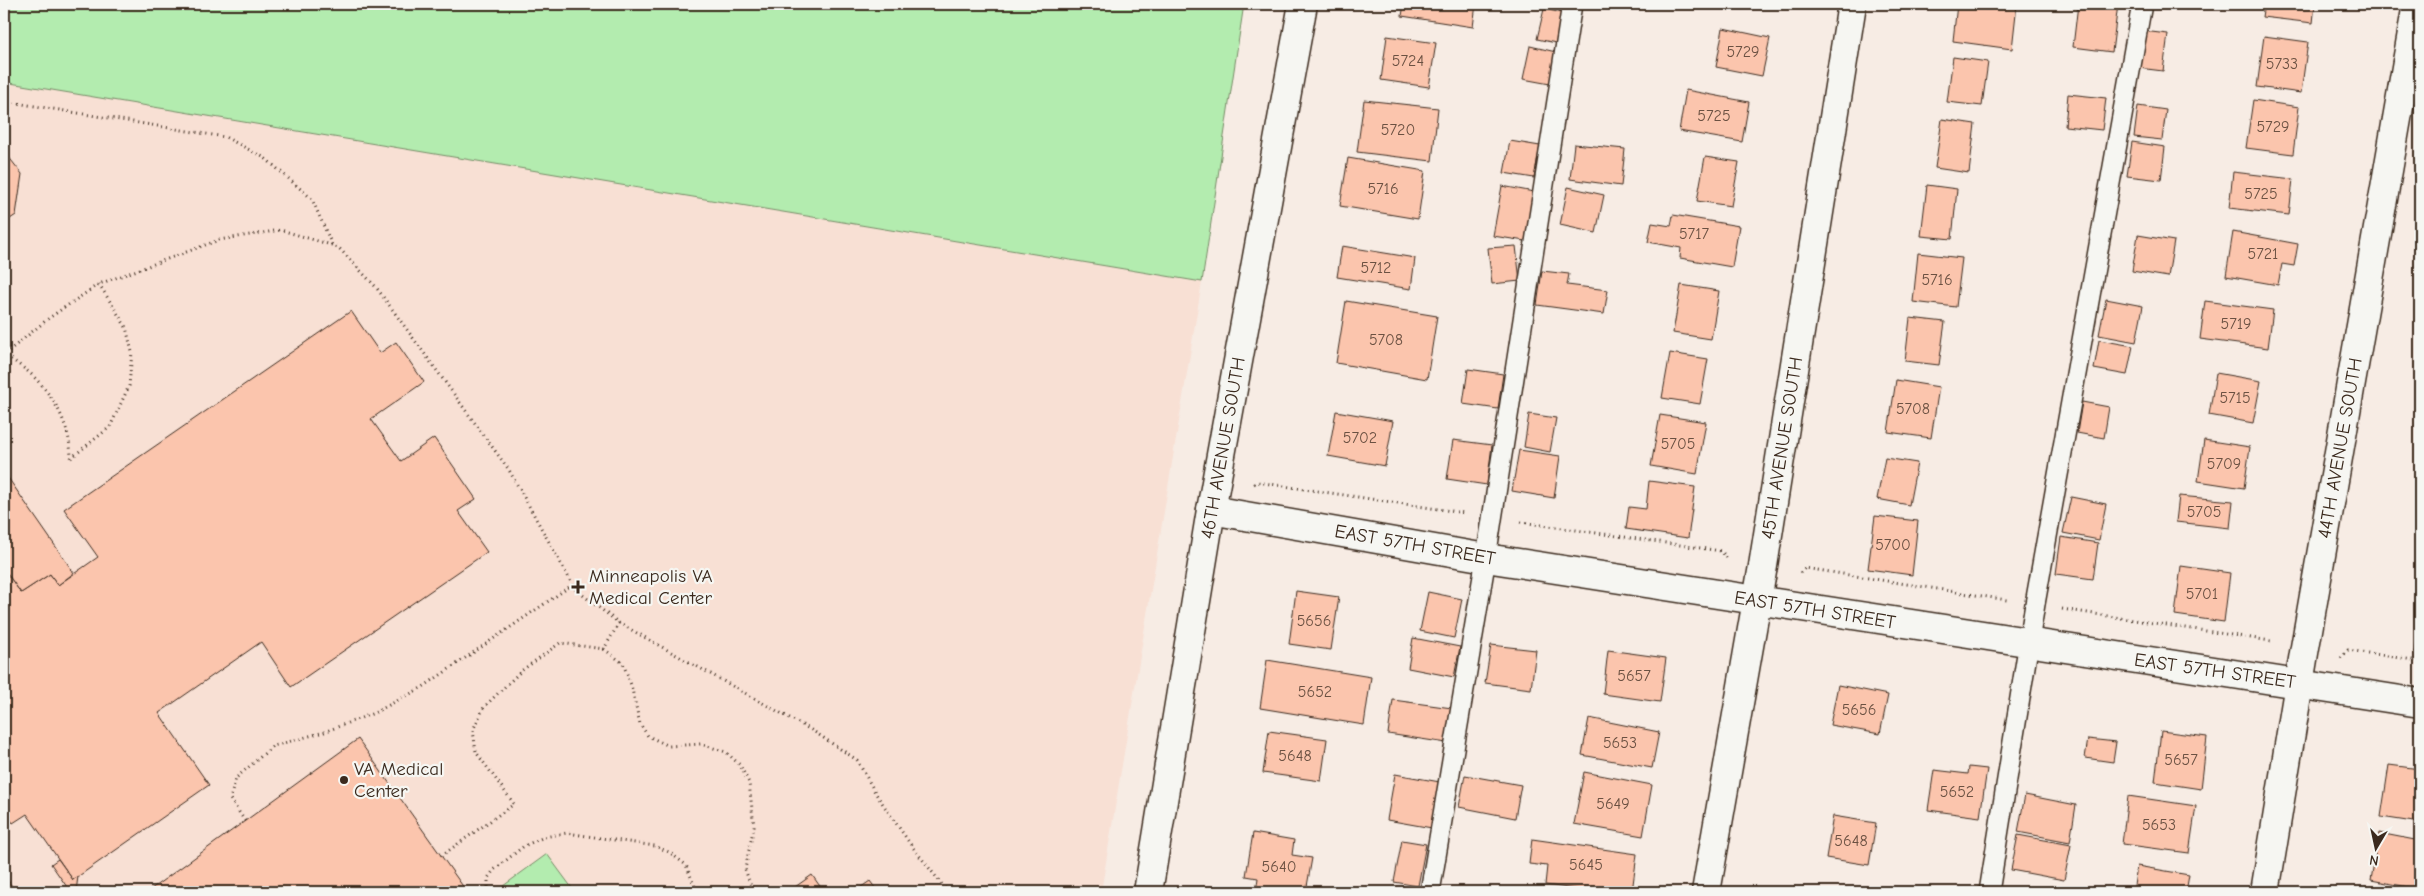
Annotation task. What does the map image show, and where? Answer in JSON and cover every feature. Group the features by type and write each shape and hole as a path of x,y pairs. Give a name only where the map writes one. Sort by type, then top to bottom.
{"street":[{"name":"46TH AVENUE SOUTH","path":"1148,892 1211,510 1303,4"},
{"name":"45TH AVENUE SOUTH","path":"1706,892 1756,600 1852,4"},
{"name":"44TH AVENUE SOUTH","path":"2265,892 2299,684 2417,4"},
{"name":"EAST 57TH STREET","path":"1211,510 1486,558 2420,703"}],"lane":[{"path":"1430,892 1486,558 1572,4"},
{"path":"1989,892 2028,643 2142,4"}],"path":[{"path":"4,101 225,137 265,158 312,199 332,246"},
{"path":"99,284 126,327 132,352 129,386 110,427 71,458 70,439 65,421 33,376 5,353 49,318 99,284 219,240 281,230 338,247 376,287 509,470 572,585 619,623 813,731 857,760 876,794 911,845 948,892"},
{"path":"245,821 230,799 236,778 273,746 324,732 374,713 424,687 572,585"},
{"path":"604,649 619,623"},
{"path":"441,856 514,804 476,752 473,730 484,707 521,671 560,643 604,649 623,663 631,685 640,724 648,736 669,746 701,744 726,752 740,765 749,783 754,826 745,869 753,892"},
{"path":"2340,658 2348,650 2420,661"},
{"path":"488,892 488,878 494,870 524,846 544,837 567,833 655,846 669,852 686,865 697,892"}],"shaded area":[{"name":"Minneapolis VA Medical Center","path":"4,82 1202,282 1101,892 4,892"}],"green space":[{"path":"4,4 1244,4 1202,282 4,82"},
{"path":"547,854 575,892 502,892 499,889"}],"building":[{"path":"1404,4 1476,4 1473,27 1402,16"},
{"path":"1957,4 2017,4 2012,49 1953,41"},
{"path":"2078,4 2118,4 2112,52 2073,47"},
{"path":"2264,4 2315,4 2313,23 2262,17"},
{"path":"1544,9 1562,13 1556,43 1537,39"},
{"path":"1723,28 1770,38 1762,76 1716,67"},
{"path":"2143,31 2168,34 2163,71 2139,68"},
{"path":"1387,36 1436,43 1429,87 1381,80"},
{"path":"2264,36 2308,42 2301,93 2257,87"},
{"path":"1530,46 1556,52 1550,84 1523,79"},
{"path":"1953,57 1988,62 1982,106 1947,102"},
{"path":"1686,90 1749,102 1742,142 1679,131"},
{"path":"2068,94 2106,98 2102,130 2065,126"},
{"path":"1364,100 1438,108 1432,161 1357,152"},
{"path":"2253,100 2299,107 2293,154 2246,148"},
{"path":"2138,106 2166,110 2162,140 2134,137"},
{"path":"1942,119 1975,124 1969,173 1935,168"},
{"path":"1510,141 1540,146 1534,178 1504,173"},
{"path":"2132,142 2165,147 2161,180 2127,176"},
{"path":"1574,144 1625,149 1621,186 1570,179"},
{"path":"4,151 22,174 16,215 4,223"},
{"path":"1705,157 1739,162 1731,206 1697,201"},
{"path":"1348,158 1425,171 1418,219 1340,206"},
{"path":"2233,172 2293,179 2289,215 2229,208"},
{"path":"1927,185 1957,189 1952,239 1921,236"},
{"path":"1502,186 1534,192 1525,241 1493,236"},
{"path":"1568,187 1604,195 1596,233 1560,225"},
{"path":"1673,215 1739,226 1732,267 1680,258 1681,248 1648,242 1652,223 1671,226"},
{"path":"2233,232 2298,244 2294,266 2282,264 2278,285 2226,276"},
{"path":"2138,235 2174,241 2168,277 2132,271"},
{"path":"1342,246 1415,258 1411,289 1337,277"},
{"path":"1516,246 1520,281 1492,284 1488,248"},
{"path":"1918,253 1962,258 1956,307 1913,302"},
{"path":"1542,271 1569,274 1567,285 1608,290 1604,314 1537,305"},
{"path":"1681,285 1719,291 1711,339 1673,333"},
{"path":"2106,299 2143,306 2136,342 2099,335"},
{"path":"1346,301 1437,316 1427,379 1336,363"},
{"path":"2205,301 2273,310 2268,348 2200,339"},
{"path":"351,311 380,353 396,342 424,382 371,419 401,461 434,438 476,499 458,511 487,552 291,687 261,642 159,713 209,785 73,880 27,814 13,823 4,811 4,569 21,593 50,574 58,585 98,557 64,509"},
{"path":"1910,318 1945,322 1939,365 1905,361"},
{"path":"2099,340 2133,346 2127,375 2094,369"},
{"path":"1670,353 1708,359 1700,404 1662,398"},
{"path":"1468,369 1503,374 1498,409 1463,404"},
{"path":"2216,373 2261,381 2253,423 2209,415"},
{"path":"1896,380 1939,387 1931,438 1888,432"},
{"path":"2082,402 2109,407 2104,438 2077,433"},
{"path":"1336,411 1393,421 1385,466 1328,456"},
{"path":"1529,414 1556,418 1550,452 1524,447"},
{"path":"1660,415 1706,422 1697,474 1651,466"},
{"path":"1453,440 1492,445 1487,485 1447,479"},
{"path":"2204,440 2250,447 2244,488 2198,481"},
{"path":"1519,450 1560,456 1554,498 1512,491"},
{"path":"1885,458 1917,463 1909,505 1877,499"},
{"path":"4,472 74,573 58,585 50,574 21,593 4,569"},
{"path":"1649,481 1695,487 1688,538 1626,529 1629,507 1646,509"},
{"path":"2179,496 2233,501 2230,528 2176,522"},
{"path":"2071,497 2106,504 2099,540 2063,533"},
{"path":"1875,516 1918,521 1912,575 1868,569"},
{"path":"2061,537 2098,543 2093,579 2056,574"},
{"path":"2181,566 2230,573 2224,622 2175,615"},
{"path":"1296,591 1339,597 1331,650 1289,644"},
{"path":"1428,592 1462,599 1454,638 1420,631"},
{"path":"2420,621 2420,654 2415,653"},
{"path":"1413,638 1460,647 1454,677 1408,668"},
{"path":"1491,645 1536,650 1531,689 1485,683"},
{"path":"1608,650 1666,658 1660,702 1603,694"},
{"path":"1267,660 1371,677 1364,725 1260,708"},
{"path":"1838,685 1888,695 1880,734 1830,725"},
{"path":"1393,700 1452,708 1447,743 1388,734"},
{"path":"1589,718 1659,732 1652,768 1582,755"},
{"path":"1269,731 1327,739 1321,781 1263,773"},
{"path":"2161,731 2207,737 2201,789 2155,782"},
{"name":"VA Medical Center","path":"358,739 467,892 147,892 245,821"},
{"path":"2088,739 2116,742 2113,762 2085,758"},
{"path":"2389,765 2420,769 2420,823 2381,817"},
{"path":"1969,767 1987,769 1980,817 1928,810 1934,770 1968,774"},
{"path":"1584,772 1652,785 1643,836 1574,824"},
{"path":"1395,774 1440,782 1432,828 1387,820"},
{"path":"1465,775 1521,785 1515,818 1459,807"},
{"path":"2025,795 2076,805 2070,842 2018,832"},
{"path":"2128,796 2196,806 2189,853 2122,844"},
{"path":"1833,816 1876,823 1869,865 1826,858"},
{"path":"1253,833 1294,840 1292,855 1312,858 1306,892 1256,892 1258,878 1246,876"},
{"path":"2379,833 2420,841 2419,889 2371,880"},
{"path":"2018,835 2071,845 2064,880 2011,870"},
{"path":"1532,839 1637,854 1632,892 1599,892 1545,885 1547,866 1529,864"},
{"path":"1402,840 1426,844 1418,886 1394,882"},
{"path":"58,859 73,880 78,876 76,892 66,892 67,887 51,864"},
{"path":"2137,866 2189,875 2186,892 2133,892"},
{"path":"4,875 16,892 4,892"},
{"path":"812,875 824,892 788,892"},
{"path":"870,881 878,892 854,892"}],"place":[{"name":"Minneapolis VA Medical Center","path":"578,587"},
{"name":"VA Medical Center","path":"344,780"}]}
